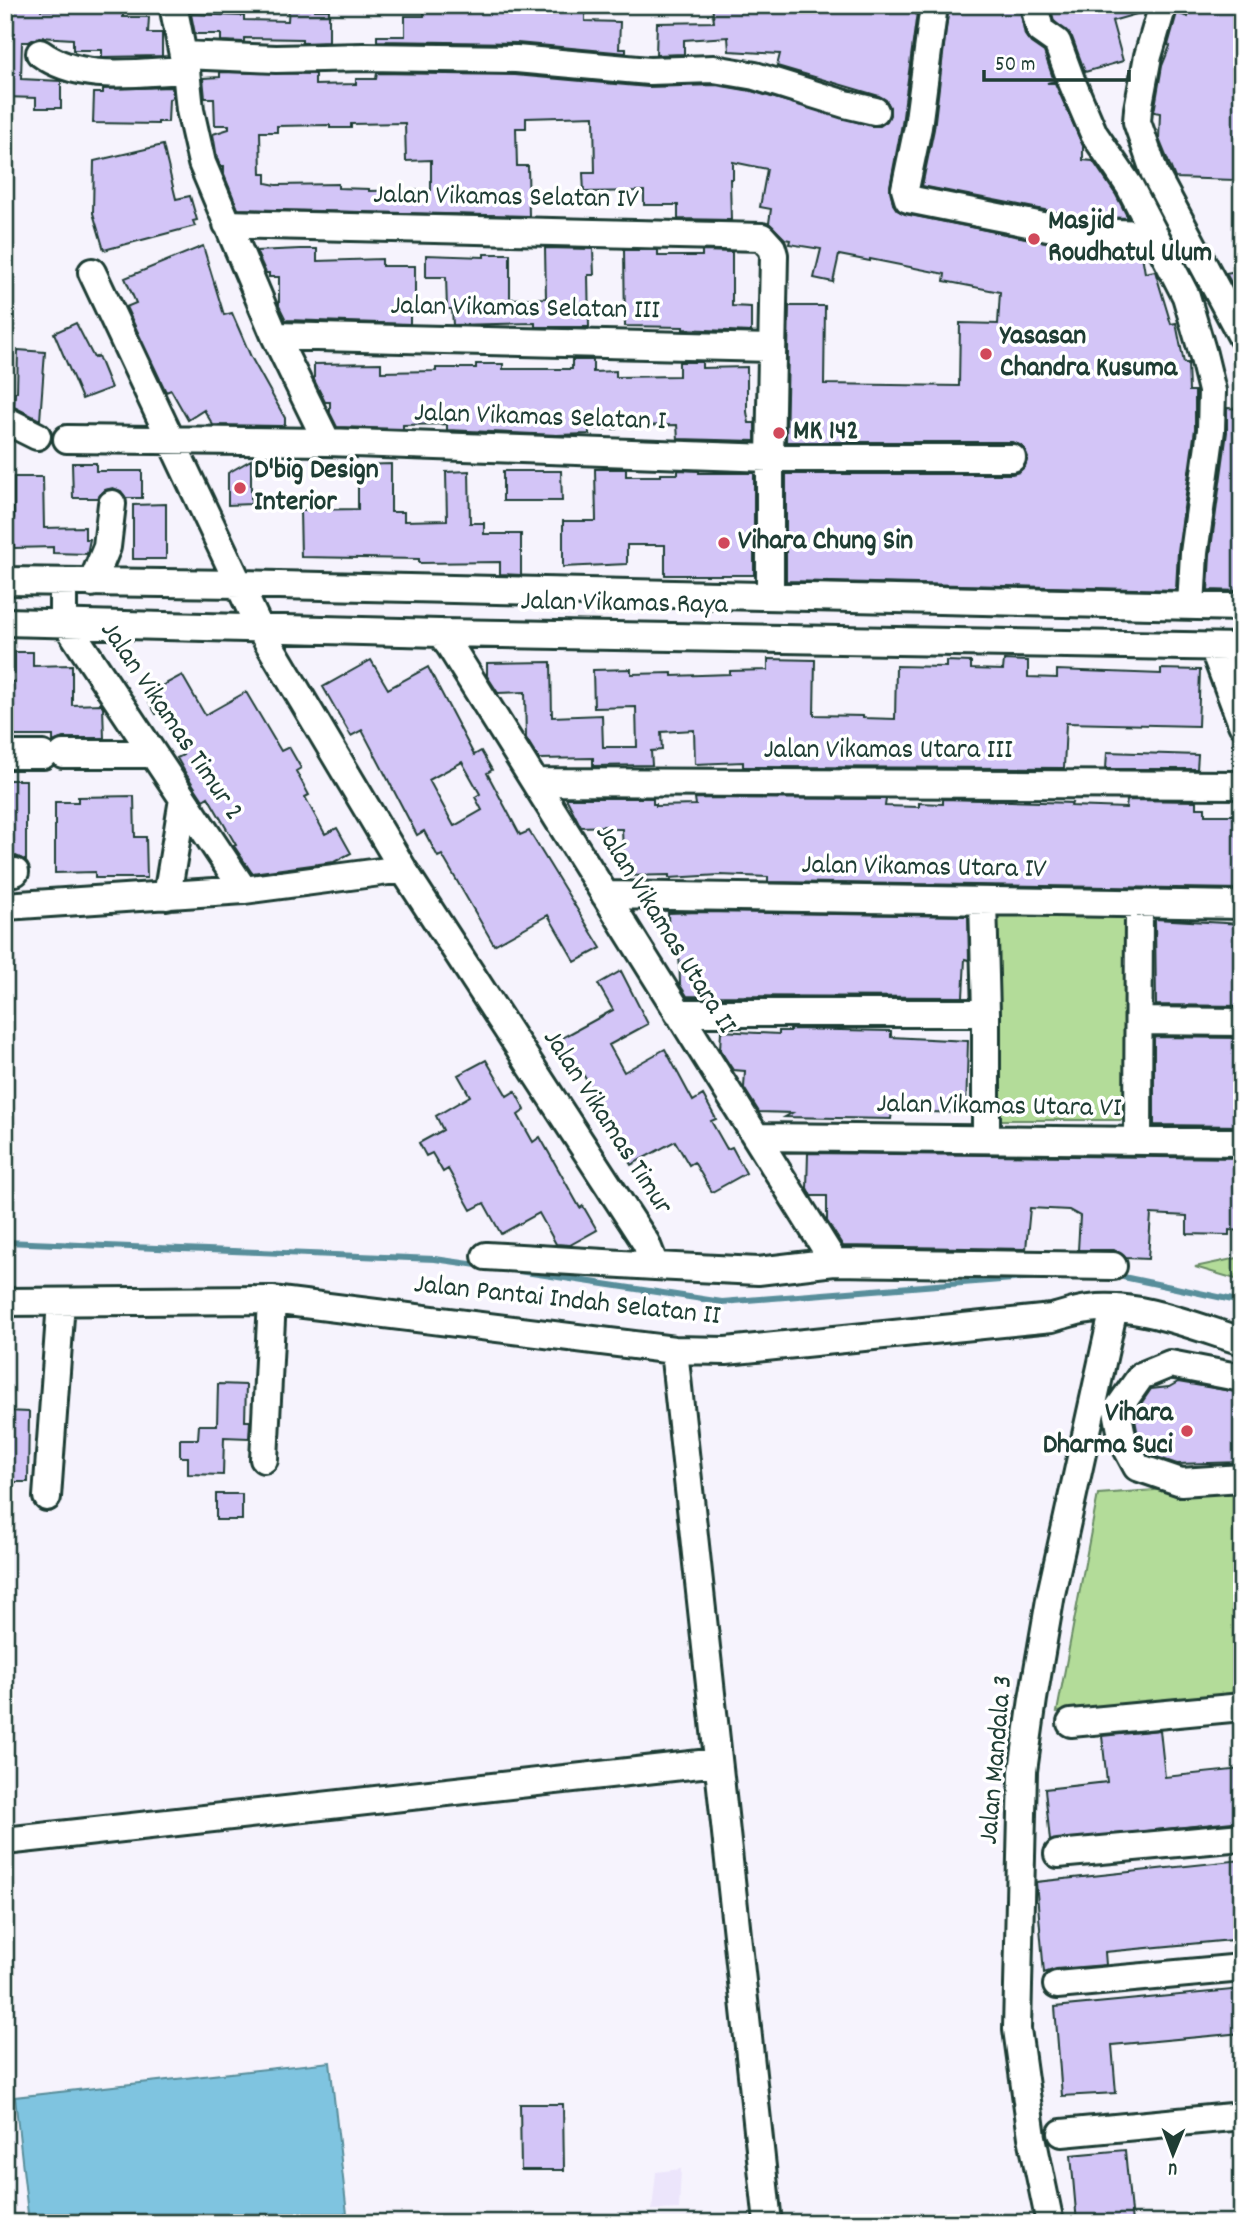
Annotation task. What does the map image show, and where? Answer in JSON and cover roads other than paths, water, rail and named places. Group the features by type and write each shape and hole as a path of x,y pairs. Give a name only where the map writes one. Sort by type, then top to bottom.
{"street":[{"path":"173,5 197,146 275,336 327,442"},
{"path":"934,5 918,127 905,189 908,199 1073,232 1153,234"},
{"path":"1034,5 1040,30 1057,42 1094,134 1130,187 1186,296 1212,391 1211,430 1194,553 1191,606"},
{"path":"1163,5 1149,56 1137,122 1155,174 1242,337"},
{"path":"40,53 65,66 108,74 184,62 364,57 516,59 649,71 714,69 755,76 875,111"},
{"name":"Jalan Vikamas Selatan IV","path":"227,224 755,236 768,242 774,255 772,348"},
{"name":"Jalan Vikamas Timur","path":"92,272 257,622 403,869 646,1243 655,1266"},
{"name":"Jalan Vikamas Selatan III","path":"275,336 772,348"},
{"path":"770,596 772,348"},
{"path":"5,420 37,436"},
{"name":"Jalan Vikamas Selatan I","path":"67,439 327,442 770,458 1012,458"},
{"path":"92,583 107,547 112,504"},
{"name":"Jalan Vikamas Raya","path":"5,582 64,603 257,622 440,633 1242,647"},
{"name":"Jalan Vikamas Raya","path":"5,622 64,603 92,583 1242,607"},
{"name":"Jalan Vikamas Timur 2","path":"64,603 153,754 244,890"},
{"name":"Jalan Vikamas Utara II","path":"440,633 834,1262"},
{"path":"1213,647 1242,724"},
{"path":"5,755 153,754"},
{"name":"Jalan Vikamas Utara III","path":"535,782 1242,785"},
{"path":"167,896 183,799"},
{"path":"5,906 244,890 403,869"},
{"name":"Jalan Vikamas Utara IV","path":"605,895 1242,905"},
{"path":"983,901 986,1138"},
{"path":"1138,1141 1139,904"},
{"path":"678,1013 986,1013"},
{"path":"1139,1021 1242,1022"},
{"name":"Jalan Vikamas Utara VI","path":"756,1137 1242,1142"},
{"path":"486,1256 758,1271 834,1262 1112,1266"},
{"path":"264,1459 272,1300"},
{"name":"Jalan Pantai Indah Selatan II","path":"5,1302 272,1300 674,1350 726,1351 1052,1318 1088,1309 1114,1308 1160,1317 1242,1341"},
{"path":"47,1497 61,1302"},
{"name":"Jalan Mandala 3","path":"1050,2223 1032,2137 1017,2029 1023,1771 1051,1594 1114,1308"},
{"path":"674,1350 768,2223"},
{"path":"1242,1378 1170,1364 1141,1376 1117,1410 1123,1441 1137,1467 1181,1482 1242,1478"},
{"path":"1071,1723 1242,1707"},
{"path":"5,1840 718,1762"},
{"path":"1058,1854 1242,1837"},
{"path":"1057,1985 1242,1968"},
{"path":"1062,2133 1242,2116"}],"water":[{"path":"330,2062 348,2223 29,2223 15,2097"}],"waterway":[{"path":"5,1242 435,1259 484,1266"},
{"path":"512,1270 722,1302 1037,1277"},
{"path":"1114,1275 1242,1302"}],"place":[{"name":"Masjid Roudhatul Ulum","path":"1034,239"},
{"name":"Yasasan Chandra Kusuma","path":"986,354"},
{"name":"MK 142","path":"779,433"},
{"name":"D'big Design Interior","path":"240,488"},
{"name":"Vihara Chung Sin","path":"724,543"},
{"name":"Vihara Dharma Suci","path":"1187,1431"}]}
